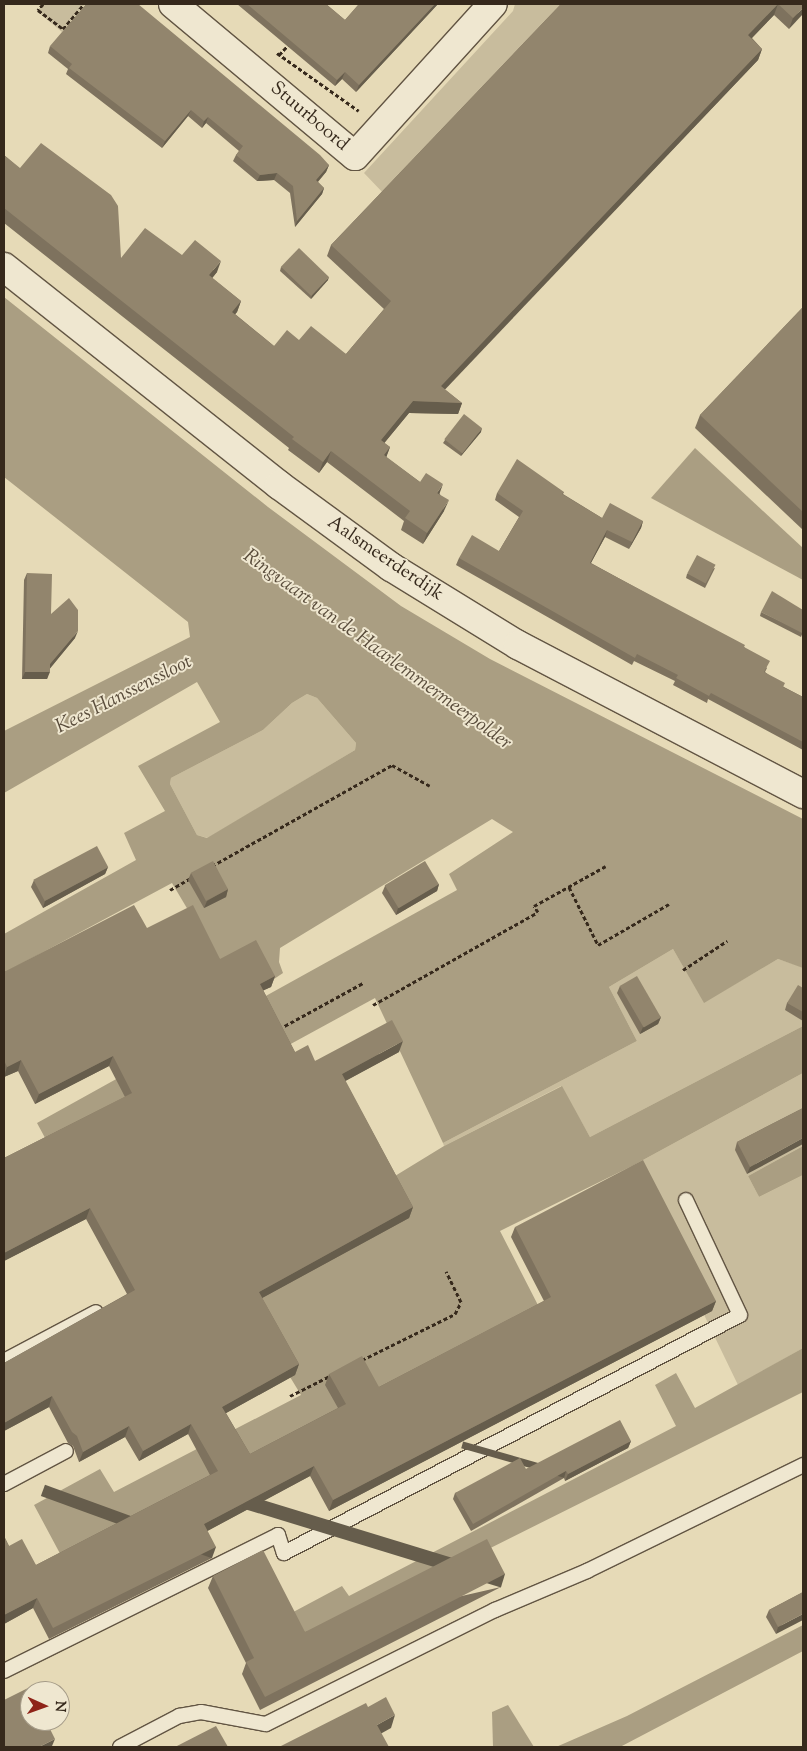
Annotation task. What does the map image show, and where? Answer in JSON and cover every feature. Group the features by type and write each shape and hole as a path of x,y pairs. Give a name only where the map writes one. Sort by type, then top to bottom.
{"street":[{"name":"Stuurboord","path":"173,4 355,156 493,4"},
{"name":"Aalsmeerderdijk","path":"4,267 279,485 391,567 518,645 803,794"}],"lane":[{"path":"4,1671 278,1535 284,1553 740,1314 686,1200"},
{"path":"4,1361 106,1306"},
{"path":"4,1484 66,1451"},
{"path":"120,1747 180,1716 202,1712 266,1724 495,1610 587,1571 803,1465"}],"path":[{"path":"43,4 38,10 63,28 84,4"},
{"path":"260,76 293,40"},
{"path":"269,47 360,112 367,105"},
{"path":"204,871 392,765 430,786"},
{"path":"372,1005 538,912 534,906 606,866"},
{"path":"170,890 195,875"},
{"path":"569,886 598,944 669,904"},
{"path":"683,970 727,941"},
{"path":"279,1029 363,983"},
{"path":"353,1364 455,1314 461,1302 446,1271"},
{"path":"290,1396 336,1373"}],"shaded area":[{"path":"43,4 85,4 62,32 37,11"},
{"path":"515,4 566,4 386,196 364,173 513,11"},
{"path":"307,694 317,698 356,743 355,750 208,838 197,835 170,784 171,778 263,730 292,703"},
{"path":"673,949 704,1002 778,959 802,967 803,1026 590,1137 561,1086 444,1146 443,1143 637,1041 609,987"},
{"path":"803,1073 803,1146 748,1176 759,1197 803,1175 803,1348 738,1385 632,1166"}],"water":[{"path":"4,297 268,507 401,606 490,659 803,819 803,968 778,959 704,1003 673,949 609,987 637,1041 443,1143 375,998 287,1046 50,1147 37,1123 457,890 449,874 513,832 492,819 280,948 279,962 283,973 274,979 257,949 182,989 191,915 172,883 4,973 4,934 136,860 124,833 165,811 138,766 220,722 197,682 4,793 4,731 190,637 188,622 4,477","holes":["307,694 317,698 356,743 355,750 207,838 197,835 170,784 171,778 263,730 292,703"]},
{"path":"695,448 803,548 803,580 651,498"},
{"path":"803,1026 803,1073 632,1166 500,1231 541,1311 64,1561 34,1505 100,1469 114,1492 301,1395 287,1372 256,1294 395,1176 444,1146 562,1086 590,1137"},
{"path":"803,1146 803,1175 759,1197 748,1176"},
{"path":"803,1348 803,1392 252,1667 239,1641 342,1586 349,1596 676,1426 655,1385 676,1373 695,1408"},
{"path":"803,1625 803,1651 620,1747 556,1747 627,1716"},
{"path":"508,1705 534,1747 493,1747 492,1712"}],"building":[{"path":"86,4 138,4 320,155 329,165 316,180 324,188 297,221 293,186 277,173 260,175 236,155 243,146 208,117 204,121 191,110 165,141 69,68 72,64 50,46"},
{"path":"247,4 326,4 345,20 359,4 435,4 359,85 345,72 337,80"},
{"path":"561,4 778,4 748,35 762,49 441,386 462,403 413,401 381,440 390,447 384,455 420,482 426,473 443,484 437,493 449,500 427,533 405,518 410,511 331,451 323,462 292,439 294,437 4,208 4,155 20,168 41,143 111,195 118,206 121,258 145,228 182,255 195,240 221,261 209,275 241,301 232,312 274,346 287,330 299,340 311,326 346,354 391,301 331,245"},
{"path":"778,4 803,4 803,8 793,18"},
{"path":"299,248 329,277 311,296 281,267"},
{"path":"803,307 803,512 700,415"},
{"path":"464,414 482,428 462,453 444,439"},
{"path":"517,459 564,492 562,494 602,518 610,503 643,521 632,542 607,530 590,563 745,645 744,647 770,661 764,672 785,683 783,687 803,697 803,742 711,693 709,696 676,678 678,675 637,654 635,658 459,558 472,535 499,551 523,511 497,493"},
{"path":"697,555 716,565 706,583 687,574"},
{"path":"27,573 52,574 51,614 69,598 78,610 78,631 50,664 50,672 25,672"},
{"path":"772,591 803,610 802,633 761,612"},
{"path":"97,846 108,867 45,901 33,880"},
{"path":"213,861 228,889 206,901 191,873"},
{"path":"425,861 439,884 399,908 385,885"},
{"path":"134,905 147,928 193,905 220,959 256,940 275,976 260,984 295,1052 308,1045 315,1061 392,1020 403,1041 342,1074 413,1207 259,1292 299,1364 222,1407 250,1454 346,1404 329,1374 362,1356 379,1387 551,1297 515,1227 643,1160 716,1301 333,1500 314,1466 204,1524 216,1547 53,1628 37,1598 4,1615 4,1536 9,1546 22,1539 36,1565 218,1471 191,1424 143,1451 129,1426 83,1452 77,1436 72,1432 52,1396 4,1423 4,1363 135,1290 90,1208 4,1253 4,1158 132,1093 113,1056 39,1094 21,1060 7,1067 4,1060 4,972"},
{"path":"637,976 661,1018 644,1028 620,986"},
{"path":"798,985 803,988 803,1012 787,1003"},
{"path":"803,1108 803,1138 750,1167 737,1142"},
{"path":"620,1420 631,1441 568,1474 566,1471 473,1524 455,1493 520,1458 526,1469"},
{"path":"487,1539 505,1574 265,1697 246,1662 254,1658 213,1576 263,1550 305,1632"},
{"path":"803,1592 803,1614 778,1627 769,1610"},
{"path":"20,1692 20,1731 51,1731 55,1739 39,1747 4,1747 4,1700"},
{"path":"386,1697 395,1715 377,1725 389,1747 279,1747 366,1703 368,1707"},
{"path":"216,1726 228,1747 175,1747"}],"water label":[{"name":"Ringvaart van de Haarlemmermeerpolder","path":"377,650"},
{"name":"Kees Hanssenssloot","path":"124,695"}]}
